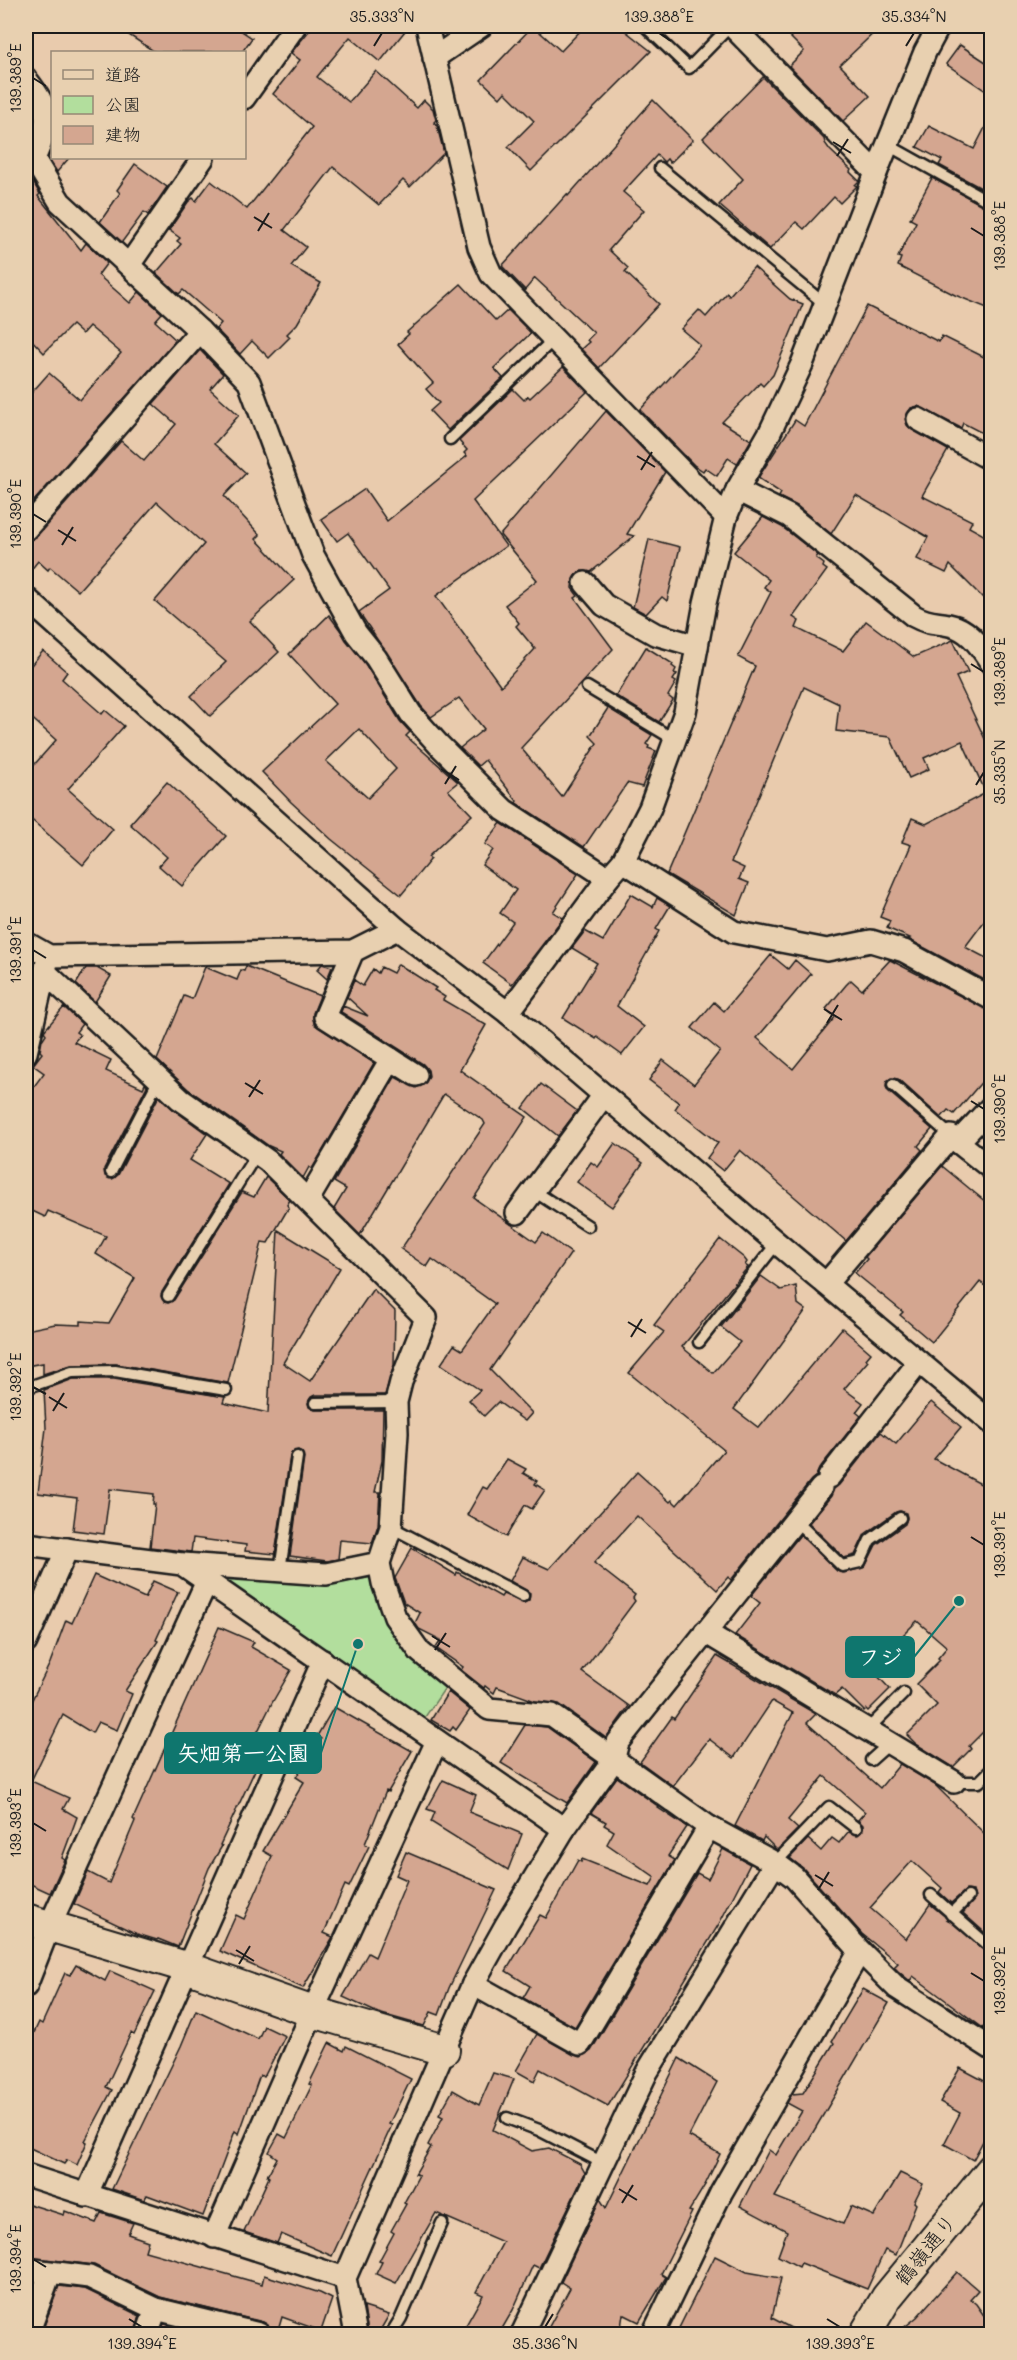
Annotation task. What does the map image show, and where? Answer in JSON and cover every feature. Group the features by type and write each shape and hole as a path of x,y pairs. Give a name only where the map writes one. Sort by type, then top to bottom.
{"street":[{"path":"246,95 295,26"},
{"path":"427,26 479,247 491,274 726,517"},
{"path":"434,58 481,26"},
{"path":"731,26 876,173"},
{"path":"508,1013 623,861 650,808 685,711 705,603 726,517 737,490 770,432 802,364 925,52 939,26"},
{"path":"26,79 43,100 47,129 30,161 60,201 200,331 249,382 313,555 357,633 376,658 411,714 504,810 608,878"},
{"path":"129,265 202,159"},
{"path":"26,529 200,331"},
{"path":"918,419 992,460"},
{"path":"737,490 789,516 914,616 928,623 957,627 980,645 992,664"},
{"path":"585,583 604,605 655,634 697,646"},
{"path":"26,598 397,928 508,1013 992,1423"},
{"path":"623,861 734,932 827,950 871,941 904,951 992,999"},
{"path":"47,964 353,951 397,928"},
{"path":"26,943 180,1099 268,1161 426,1318 401,1382 396,1402 397,1433 391,1527 379,1563 383,1583 395,1617 420,1652 489,1709 552,1715 710,1827 775,1863 794,1877 860,1952 897,1988 992,2049"},
{"path":"353,951 325,1017 416,1075"},
{"path":"26,1053 47,964"},
{"path":"308,1200 391,1059"},
{"path":"517,1214 604,1095"},
{"path":"826,1284 955,1139 992,1106"},
{"path":"955,1139 992,1169"},
{"path":"356,2334 345,2278 473,1984 564,1829 614,1761 618,1742 919,1362"},
{"path":"26,1544 182,1564 326,1574 379,1563"},
{"path":"26,1642 67,1549"},
{"path":"182,1564 564,1829"},
{"path":"26,1986 38,1923 207,1581"},
{"path":"705,1632 954,1782"},
{"path":"86,2196 323,1661"},
{"path":"214,2237 313,2012 437,1741"},
{"path":"473,1984 580,2044 710,1827"},
{"path":"522,2334 647,2072 775,1863"},
{"path":"38,1923 186,1967 313,2012 444,2050"},
{"path":"653,2334 721,2193 860,1952"},
{"name":"鶴嶺通り","path":"865,2334 887,2297 992,2169"},
{"path":"26,2175 345,2278"},
{"path":"26,2269 89,2277 156,2309 260,2334"},
{"path":"28,2334 50,2273"},
{"path":"147,2334 156,2309"}],"lane":[{"path":"645,26 689,68 731,26"},
{"path":"888,145 992,203"},
{"path":"660,168 826,305"},
{"path":"450,439 554,339"},
{"path":"587,687 675,740"},
{"path":"111,1172 159,1079"},
{"path":"893,1085 955,1139"},
{"path":"168,1296 257,1153"},
{"path":"534,1191 588,1227"},
{"path":"699,1342 777,1243"},
{"path":"26,1388 72,1372 115,1371 226,1390"},
{"path":"315,1403 396,1402"},
{"path":"280,1570 297,1457"},
{"path":"795,1520 842,1566 860,1562 870,1540 876,1533 900,1518"},
{"path":"391,1527 524,1596"},
{"path":"868,1729 904,1693"},
{"path":"871,1760 890,1743"},
{"path":"954,1782 979,1782 992,1769"},
{"path":"775,1863 830,1807 856,1828"},
{"path":"931,1895 992,1949"},
{"path":"951,1914 968,1897"},
{"path":"507,2118 539,2130 603,2163"},
{"path":"391,2334 401,2318 442,2223"}],"green space":[{"path":"207,1571 328,1585 372,1577 379,1605 389,1624 447,1685 423,1720"}],"building":[{"path":"115,26 234,26 252,38 243,51 153,51"},
{"path":"313,26 409,26 380,62 350,37 317,77 349,102 376,71 417,108 424,100 433,109 436,120 434,122 444,153 410,187 403,180 379,205 333,167 284,230 306,247 291,266 321,283 297,324 287,334 290,337 269,358 252,341 240,354 216,329 221,323 183,290 179,294 156,273 181,244 177,241 180,238 169,230 188,202 193,198 196,201 211,181 247,209 312,127 273,94 300,60 291,53"},
{"path":"533,26 561,51 585,26 619,26 651,51 531,171 508,147 534,121 505,92 500,98 481,80"},
{"path":"779,26 881,26 840,65 870,96 843,121 789,66 804,51"},
{"path":"960,45 992,66 992,95 946,64"},
{"path":"763,77 824,139 830,150 859,181 840,203 834,197 804,229 796,222 770,249 719,205 743,179 703,138"},
{"path":"26,100 33,118 26,146"},
{"path":"653,100 693,140 670,163 667,159 664,162 657,155 623,192 644,210 609,250 628,268 625,272 659,304 599,368 581,349 594,333 535,278 525,290 502,266"},
{"path":"992,114 992,194 939,165 942,160 917,147 929,126 974,149"},
{"path":"51,150 51,159 68,159 57,172 48,158"},
{"path":"135,164 167,187 148,215 144,212 122,242 100,222 120,193 117,190"},
{"path":"26,170 40,194 38,196 81,250 86,243 107,263 98,275 130,303 139,292 162,313 155,321 176,340 26,510 26,399 49,373 80,400 121,353 89,326 82,334 72,325 44,353 26,334"},
{"path":"932,178 992,210 992,310 955,295 898,266 901,258 898,257 916,222 910,219"},
{"path":"754,267 790,299 803,304 773,375 763,386 760,383 722,422 751,440 737,464 728,458 717,476 705,468 703,471 694,465 640,410 700,345 681,329 699,310 706,317 727,293 729,296"},
{"path":"461,284 496,321 508,310 531,333 494,368 503,378 448,430 430,411 439,403 426,389 433,383 398,344 409,334 407,332"},
{"path":"867,306 939,342 942,336 992,361 992,438 963,423 961,428 918,406 911,408 905,419 912,430 948,450 922,496 972,521 969,527 992,543 992,607 950,565 946,573 917,559 928,537 856,495 831,534 797,506 779,497 781,493 758,478 795,420 804,426"},
{"path":"200,350 223,374 210,389 239,415 214,444 246,473 224,496 260,535 256,539 294,580 250,621 279,652 210,716 191,696 226,662 155,601 204,544 157,502 78,591 50,567 48,570 38,561 26,576 26,541 36,537 121,441 144,461 176,424 153,404"},
{"path":"563,367 587,392 473,501 506,546 436,596 501,686 535,649 516,626 519,623 505,605 537,580 500,535 606,411 665,472 627,534 634,536 591,572 582,571 573,579 572,588 578,596 575,598 613,649 521,748 562,797 597,743 590,736 608,708 652,735 646,744 648,748 656,751 642,787 627,783 584,847 516,803 517,801 485,760 478,766 460,748 484,729 459,698 431,717 421,706 359,612 389,590 348,533 337,541 321,519 365,489 387,521 467,456 464,453 467,450 459,441 513,389 524,400 528,396 530,398"},
{"path":"763,517 782,527 818,555 816,558 824,564 823,567 827,570 793,617 799,621 796,628 843,651 866,621 914,657 953,640 968,672 956,677 992,754 992,911 965,947 992,961 992,984 908,939 910,938 887,928 890,921 880,917 911,845 902,842 912,818 926,824 986,793 962,741 924,758 929,769 909,778 890,737 836,731 839,704 804,687 731,862 744,868 739,879 749,883 736,915 667,874 755,666 738,657 771,592 764,587 769,580 734,552"},
{"path":"649,539 680,547 667,601 662,597 646,614 633,607"},
{"path":"329,615 366,665 400,721 410,732 406,736 458,782 448,790 472,815 428,857 431,859 401,895 331,839 262,772 335,704 289,654","holes":["359,729 396,769 368,798 326,761"]},
{"path":"646,647 673,664 672,666 676,669 674,673 677,674 673,680 676,682 668,696 673,700 659,722 616,696"},
{"path":"43,651 67,672 62,679 102,714 105,710 124,726 68,789 113,829 83,865 26,815 26,774 56,740 26,713 26,671"},
{"path":"167,782 226,836 182,886 159,866 167,857 130,824"},
{"path":"501,823 578,874 553,912 563,918 512,984 483,963 513,922 500,913 516,890 482,865 493,850 485,844"},
{"path":"631,894 653,907 657,898 670,906 656,929 659,931 617,1006 644,1027 622,1055 597,1037 596,1039 563,1018 597,963 572,948 585,931 603,941"},
{"path":"771,955 788,969 795,960 811,974 757,1038 793,1069 835,1017 826,1009 846,985 851,980 862,990 890,960 992,1012 992,1070 954,1114 948,1110 941,1118 898,1079 891,1078 887,1081 888,1091 932,1129 918,1146 922,1150 846,1241 740,1150 723,1171 707,1158 718,1143 675,1109 679,1103 649,1080 663,1060 694,1084 720,1051 692,1028 714,1002 724,1011"},
{"path":"322,964 332,967 327,979 317,970"},
{"path":"398,964 436,988 434,990 445,997 443,1000 486,1025 460,1070 527,1117 474,1198 536,1242 543,1233 571,1253 490,1370 532,1413 525,1421 498,1402 484,1416 469,1400 480,1390 441,1364 454,1345 462,1350 495,1304 432,1259 427,1267 401,1249 485,1124 483,1120 444,1094 360,1235 334,1209 346,1189 334,1182 395,1077 416,1088 426,1082 429,1076 423,1064 341,1012 343,1006 368,1016 347,997 354,980 363,986 373,969 378,973 381,967 393,973"},
{"path":"246,966 320,996 313,1013 314,1024 374,1063 312,1169 309,1167 303,1178 279,1154 281,1151 269,1146 188,1089 157,1060 184,996 192,999 205,967 237,980 241,970 244,971"},
{"path":"86,968 97,968 111,976 95,1002 76,984"},
{"path":"64,1007 82,1024 76,1032 80,1035 74,1042 111,1060 106,1071 143,1088 145,1084 147,1086 104,1169 105,1176 112,1179 118,1175 159,1096 207,1134 190,1160 229,1184 162,1292 164,1302 174,1300 242,1192 254,1197 266,1177 290,1200 287,1205 289,1207 268,1243 262,1242 228,1383 116,1364 71,1365 43,1374 43,1363 26,1366 26,1330 55,1324 81,1325 81,1321 109,1323 135,1278 96,1254 106,1236 48,1211 45,1217 26,1208 26,1097 44,1073 33,1065 42,1053 40,1051 42,1040 46,1034 44,1031"},
{"path":"541,1084 577,1111 558,1136 523,1108"},
{"path":"615,1143 643,1163 612,1207 577,1182 591,1162 598,1167"},
{"path":"942,1166 992,1207 992,1291 980,1282 932,1342 900,1315 903,1312 855,1273 867,1259 865,1257"},
{"path":"278,1230 340,1268 283,1363 310,1381 373,1289 395,1311 394,1365 385,1395 315,1395 308,1403 309,1407 315,1410 383,1410 382,1461 375,1492 380,1492 378,1525 372,1543 340,1540 338,1559 327,1561 290,1556 304,1458 302,1452 298,1450 292,1452 290,1456 275,1554 245,1551 246,1545 193,1538 191,1552 150,1547 154,1494 110,1489 104,1534 73,1530 77,1498 38,1493 46,1428 44,1390 73,1379 114,1379 225,1397 223,1403 268,1413"},
{"path":"720,1239 744,1258 747,1262 745,1265 748,1267 682,1347 713,1373 740,1342 721,1327 761,1276 781,1290 796,1286 798,1304 806,1310 734,1409 759,1428 842,1328 871,1353 866,1359 868,1361 844,1389 863,1403 856,1412 861,1416 819,1469 816,1476 731,1580 728,1577 717,1590 637,1516 594,1563 635,1595 633,1598 635,1601 582,1672 629,1706 606,1738 559,1704 535,1701 497,1687 494,1693 485,1686 484,1688 461,1670 463,1667 436,1648 441,1640 419,1629 415,1623 420,1613 404,1603 395,1578 412,1548 456,1575 457,1572 501,1597 503,1594 524,1603 529,1600 530,1593 510,1581 523,1557 549,1569 637,1472 670,1502 672,1500 677,1505 724,1450 629,1373 664,1332 654,1325"},
{"path":"931,1402 961,1427 934,1459 992,1490 992,1723 969,1746 971,1749 953,1767 916,1744 907,1735 937,1705 916,1684 940,1660 938,1658 947,1647 917,1621 870,1668 890,1689 868,1711 866,1709 864,1711 842,1689 835,1695 735,1635 760,1603 751,1596 800,1535 837,1571 844,1573 865,1567 876,1545 905,1524 906,1513 896,1512 865,1534 855,1555 844,1558 809,1523 881,1432 896,1444"},
{"path":"507,1459 526,1469 523,1473 537,1481 535,1484 545,1490 532,1509 525,1505 506,1537 467,1515 483,1487 487,1489"},
{"path":"94,1575 145,1598 153,1581 178,1592 156,1640 158,1641 125,1691 132,1694 117,1730 98,1722 92,1733 63,1715 31,1781 69,1798 63,1809 77,1817 62,1858 65,1860 50,1893 26,1882 26,1712 50,1663 66,1620 72,1623"},
{"path":"219,1627 254,1642 251,1647 291,1670 242,1763 255,1770 220,1845 222,1846 209,1868 178,1947 137,1934 74,1904 88,1872 109,1883 135,1821 133,1819"},
{"path":"717,1656 816,1714 807,1723 880,1788 900,1764 935,1785 992,1841 992,1939 963,1913 975,1899 973,1891 966,1890 951,1903 939,1892 942,1888 912,1861 870,1908 906,1939 930,1904 992,1956 992,2018 983,2028 913,1976 910,1981 898,1971 894,1967 898,1963 862,1934 804,1869 790,1858 808,1839 821,1851 832,1838 839,1843 848,1832 858,1835 863,1830 863,1825 858,1820 865,1812 824,1776 788,1820 798,1829 777,1850 764,1837 762,1841 735,1826 793,1713 772,1701 734,1758 709,1739 673,1786 640,1762 672,1717 674,1719"},
{"path":"448,1692 470,1710 456,1730 453,1727 450,1731 431,1720"},
{"path":"334,1707 412,1751 388,1792 386,1791 365,1844 369,1846 349,1887 345,1885 324,1933 333,1937 303,1988 220,1951 236,1915 244,1919 272,1856 263,1851 304,1782 296,1777 321,1739 317,1736"},
{"path":"525,1725 547,1727 596,1762 567,1803 501,1763"},
{"path":"617,1777 687,1827 668,1856 675,1860 575,2027 523,1998 530,1986 506,1971 540,1915 546,1918 578,1860 581,1862 582,1859 650,1886 655,1877 607,1844 614,1831 604,1825 606,1822 591,1813"},
{"path":"443,1780 476,1795 469,1812 522,1834 508,1870 431,1822 435,1812 427,1809"},
{"path":"723,1849 750,1864 719,1924 608,2106 540,2069 534,2081 516,2071 537,2034 574,2055 581,2057 591,2051 697,1873 708,1879"},
{"path":"406,1852 496,1890 449,1988 439,2015 431,2012 424,2026 378,2013 343,1997 368,1953 375,1957 407,1880 396,1875"},
{"path":"76,1965 105,1981 110,1971 155,1991 134,2035 131,2033 106,2087 112,2090 85,2141 87,2142 77,2165 67,2160 64,2164 26,2146 26,2050 39,2022 42,2024 65,1973 70,1975"},
{"path":"863,1989 889,2003 775,2197 843,2224 851,2206 874,2216 900,2173 923,2184 914,2202 916,2204 896,2255 885,2250 867,2289 801,2263 799,2267 778,2256 787,2231 740,2206 769,2150 776,2155 802,2111 787,2103 792,2094 803,2093 834,2043 832,2041"},
{"path":"196,2010 258,2039 264,2026 285,2036 264,2077 260,2075 239,2134 235,2131 203,2216 147,2195 144,2200 112,2189"},
{"path":"329,2043 344,2051 346,2046 411,2079 332,2256 281,2234 277,2243 244,2232 269,2177 267,2176 277,2158 269,2152 279,2134 286,2138 312,2085 309,2084"},
{"path":"679,2058 717,2082 689,2136 720,2154 689,2211 692,2212 661,2274 666,2277 639,2322 623,2314 620,2334 545,2334 570,2288 561,2282 600,2199 606,2208"},
{"path":"960,2068 992,2085 992,2124 973,2160 944,2144 960,2113 940,2102"},
{"path":"493,2073 514,2079 493,2130 532,2151 549,2148 580,2164 585,2173 539,2268 533,2265 513,2310 499,2334 461,2334 483,2295 476,2292 503,2242 436,2213 396,2283 376,2274 382,2262 379,2261 394,2233 391,2231 419,2175 415,2174 431,2147 428,2145 443,2117 439,2115 453,2090 479,2105"},
{"path":"26,2203 64,2215 65,2211 96,2223 101,2213 133,2223 128,2234 148,2241 145,2251 262,2284 264,2275 320,2293 332,2299 321,2331 282,2317 277,2334 271,2334 268,2325 263,2322 160,2297 94,2265 26,2257"},
{"path":"715,2256 747,2272 781,2278 772,2318 802,2334 676,2334"},
{"path":"957,2272 978,2290 970,2299 992,2327 992,2334 896,2334 917,2317"},
{"path":"26,2282 33,2283 26,2303"},
{"path":"59,2286 85,2289 140,2316 135,2334 41,2334"},
{"path":"364,2307 389,2315 378,2334 368,2334"},
{"path":"164,2324 207,2334 160,2334"}],"place":[{"name":"フジ","path":"959,1601"},
{"name":"矢畑第一公園","path":"358,1644"}]}
